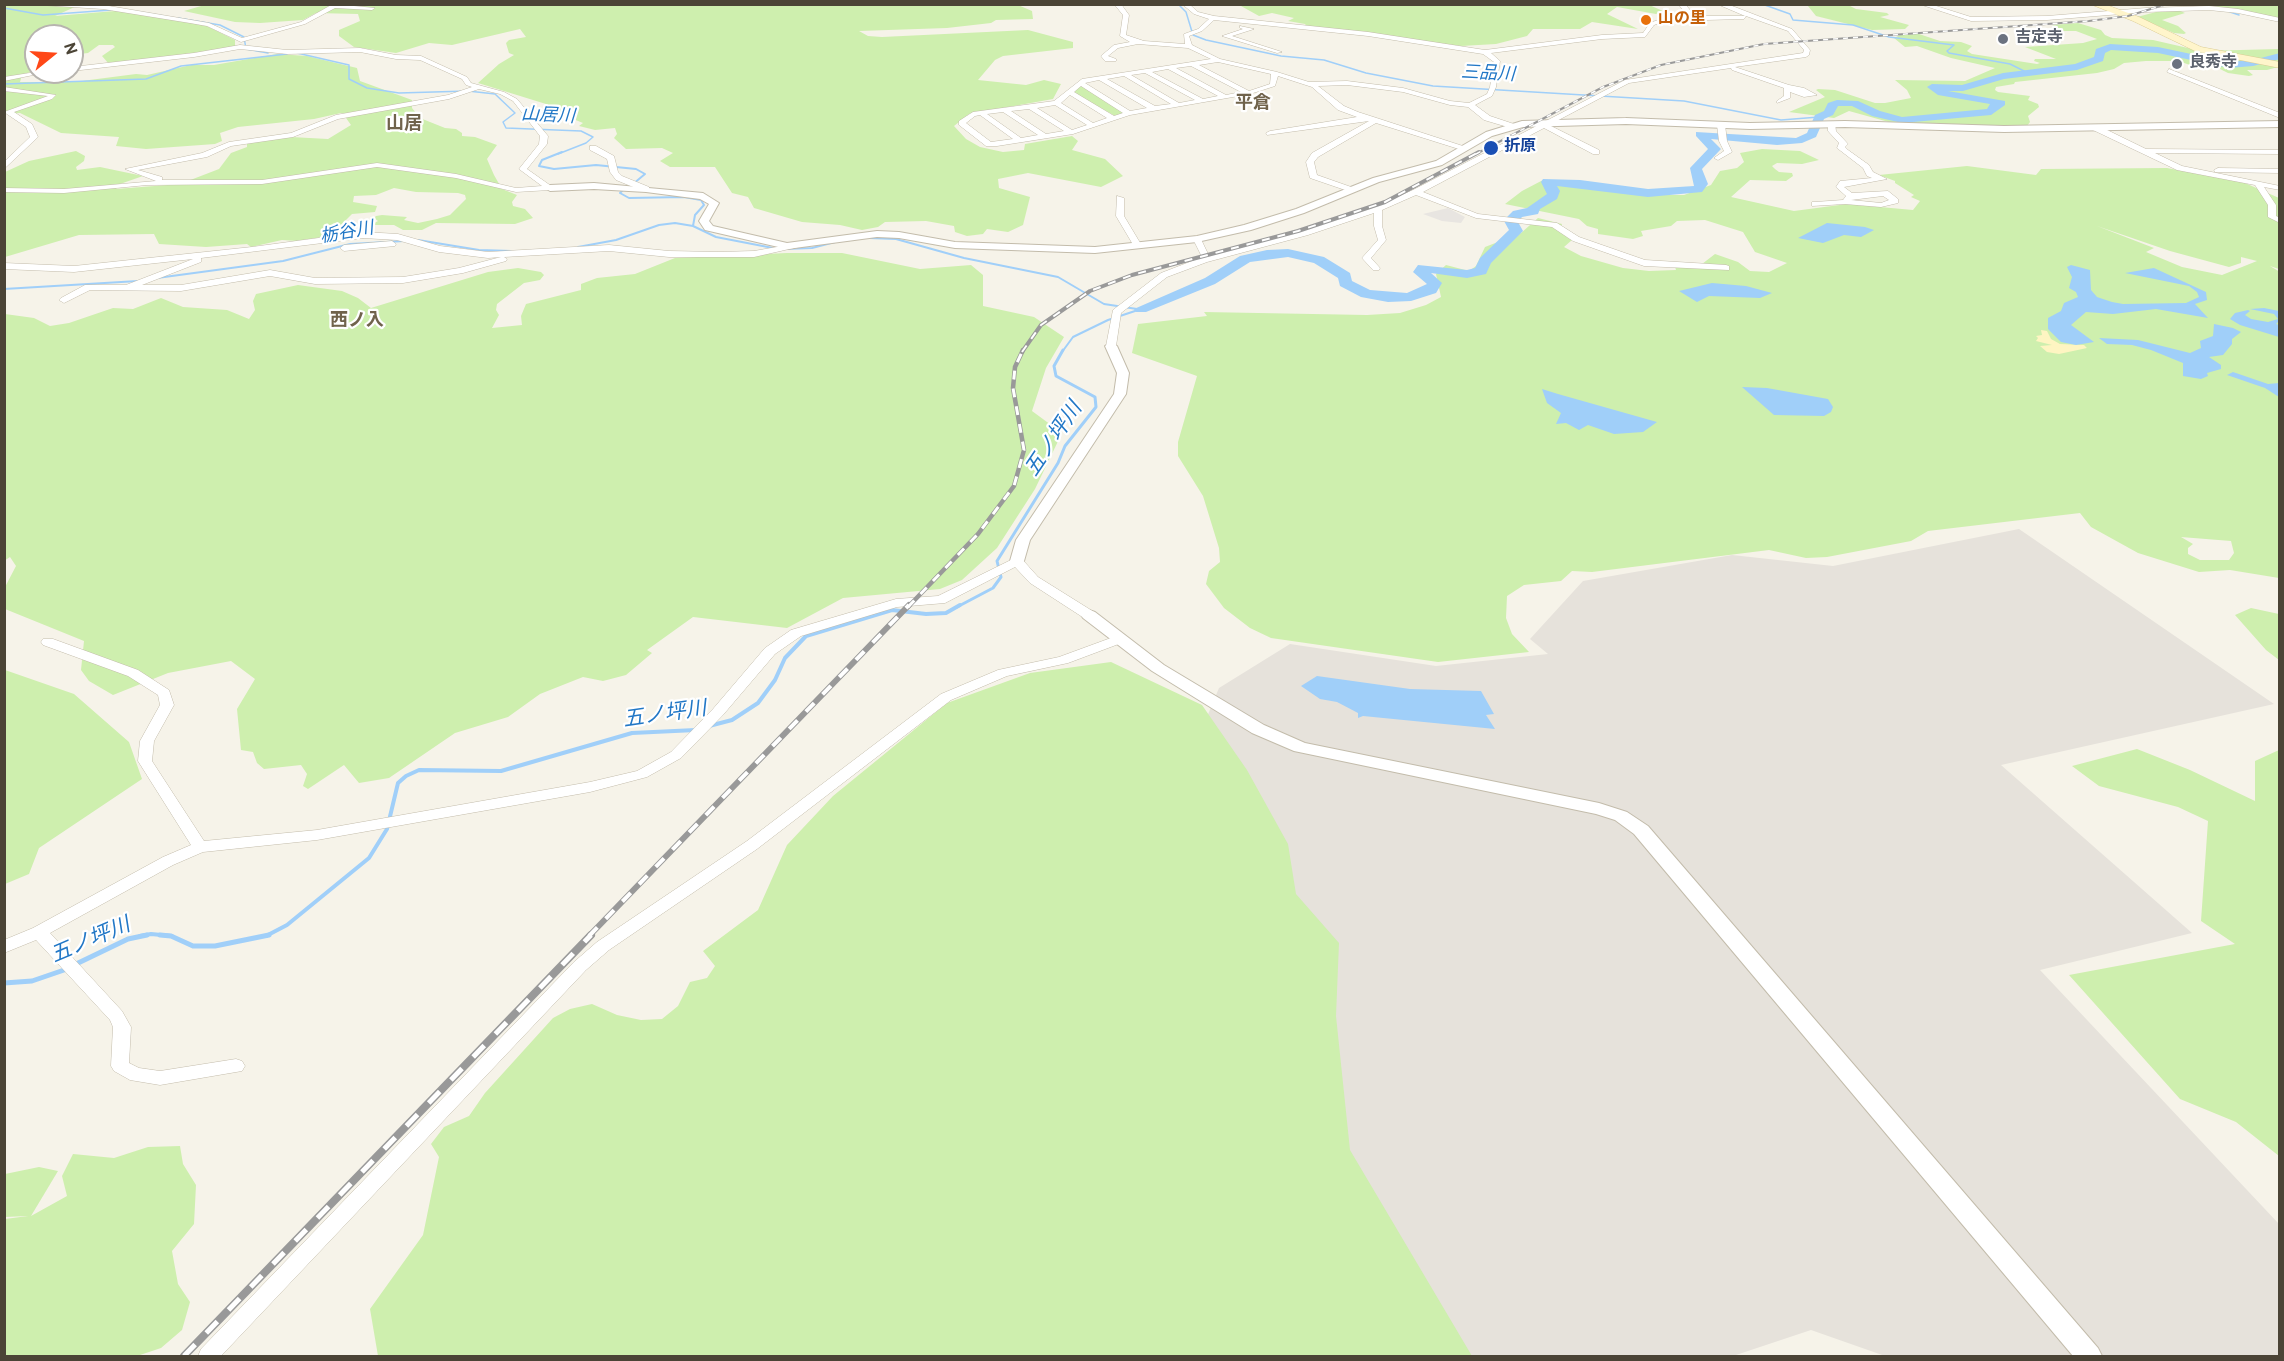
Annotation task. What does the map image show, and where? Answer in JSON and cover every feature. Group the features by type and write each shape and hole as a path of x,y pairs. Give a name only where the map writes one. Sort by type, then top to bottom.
{"main road":[{"path":"2094,4 2120,12 2198,49 2276,64"}],"street":[{"path":"27,4 93,6 190,21 209,25 240,43 279,52 360,50 396,57 421,58 465,78 468,84 502,93 515,100 544,136 543,144 523,169 550,189"},
{"path":"1117,4 1126,15 1123,36 1137,42"},
{"path":"1185,4 1198,13 1245,22 1368,34 1485,52 1602,37 1645,35 1650,25 1657,21 1758,17"},
{"path":"1681,4 1693,18"},
{"path":"4,947 39,932 159,866 200,847 317,835 590,788 642,774 676,755 718,712 770,651 796,633 896,603 941,600 1013,562 1023,540 1120,394 1123,373 1112,346 1117,313 1164,274 1378,209 1416,192 1627,81 1640,77 1806,55 1807,50 1790,30 1720,4"},
{"path":"1922,4 1971,20 2222,9 2280,20"},
{"path":"84,68 194,55 303,23 334,6 372,8"},
{"path":"1189,46 1185,35 1193,32 1213,15"},
{"path":"1217,77 1233,74 1244,65 1270,56 1225,36 1251,29 1238,26 1245,22"},
{"path":"1114,60 1103,57 1116,46 1137,42 1189,46 1218,60 1275,73 1308,84 1326,94 1341,108 1370,119 1465,148"},
{"path":"1308,84 1347,84 1403,90 1450,103 1470,105 1486,98 1492,90 1497,62 1485,52"},
{"path":"1056,103 1080,83 1218,60"},
{"path":"1192,64 1248,93"},
{"path":"1169,67 1225,97"},
{"path":"1729,67 1788,89 1786,93 1788,97 1779,102"},
{"path":"1146,71 1202,101"},
{"path":"2169,71 2280,116"},
{"path":"1092,125 1056,103 973,114 962,123 989,144 1019,141 1070,132 1092,125 1112,118 1129,113 1248,93 1273,85 1275,73"},
{"path":"1125,74 1178,105"},
{"path":"4,79 24,76"},
{"path":"1101,78 1154,108"},
{"path":"1080,83 1129,113"},
{"path":"184,182 148,177 147,174 129,169 204,155 229,144 293,135 336,117 449,97 477,88"},
{"path":"4,89 53,94 50,98 8,112 29,126 34,137 4,168"},
{"path":"1068,91 1112,118"},
{"path":"1470,105 1487,118 1511,126 1626,121 1722,132 1832,124 1993,129 2280,124"},
{"path":"1030,106 1070,132"},
{"path":"1005,110 1044,136"},
{"path":"981,113 1019,141"},
{"path":"1270,133 1370,119"},
{"path":"1352,190 1313,176 1310,162 1315,155 1370,119"},
{"path":"1545,124 1596,152"},
{"path":"1815,204 1848,199 1839,185 1883,179 1870,174 1866,167 1845,152 1840,146 1844,144 1832,131 1832,124"},
{"path":"4,276 61,268 215,254 363,235 398,237 453,252 514,255 609,248 669,254 754,254 871,234 899,235 955,245 1020,249 1070,250 1138,246 1197,239 1286,216 1376,180 1439,163 1511,126"},
{"path":"2096,128 2189,170 2280,189"},
{"path":"1718,158 1728,152 1722,132"},
{"path":"593,148 611,158 614,172 619,178 646,189"},
{"path":"2143,151 2280,152"},
{"path":"4,190 64,191 184,182 262,182 377,165 456,176 516,190 594,186 704,196 714,203 704,221 710,228 794,247"},
{"path":"2189,170 2280,171"},
{"path":"2257,183 2272,205 2272,217 2280,221"},
{"path":"1416,192 1438,199 1461,212 1554,225 1576,239 1644,263 1726,268"},
{"path":"1120,198 1120,216 1138,246"},
{"path":"1376,268 1366,258 1382,240 1378,226 1378,209"},
{"path":"1197,239 1205,255 1204,260"},
{"path":"344,249 412,242"},
{"path":"127,288 215,254"},
{"path":"64,300 88,287 180,288 270,273 315,281 403,280 470,269 514,255"},
{"path":"4,266 61,268"},
{"path":"1013,562 1035,580 1089,615 1158,668 1258,729 1300,747 1599,809 1621,816 1641,830 2089,1356"},
{"path":"208,1356 580,966 603,946 752,845 946,697 1003,673 1063,660 1119,639"},
{"path":"48,642 133,673 164,693 168,705 147,741 145,761 200,847"},
{"path":"39,932 116,1016 122,1027 120,1066 136,1075 160,1078 236,1066"}],"shaded area":[{"path":"1448,208 1465,217 1461,223 1442,221 1423,214"},
{"path":"2019,529 2274,704 2001,765 2192,933 2040,970 2279,1224 2279,1356 1885,1356 1811,1330 1733,1356 1448,1356 1337,1159 1184,772 1219,688 1290,644 1436,666 1548,654 1530,639 1583,581 1732,555 1833,566"}],"green space":[{"path":"208,4 1018,5 1032,11 1033,19 996,20 991,23 947,28 859,31 868,36 882,37 1028,30 1073,42 1073,48 1003,56 995,60 978,80 1026,85 1044,80 1061,84 1053,99 969,114 954,126 966,139 980,147 1003,152 1024,150 1025,144 1072,136 1078,141 1072,150 1105,159 1123,176 1101,187 1028,173 998,179 999,188 1030,197 1023,225 1008,232 987,229 983,234 967,236 955,232 954,226 926,221 885,222 878,227 862,230 840,225 802,222 754,208 748,197 732,193 715,167 670,167 660,161 673,153 662,148 626,149 614,138 617,134 615,128 595,130 579,126 583,123 546,108 546,104 478,83 499,64 514,55 509,53 506,43 509,40 526,37 520,29 452,45 429,43 396,53 354,47 339,36 339,30 360,21 358,14 316,13 303,20 260,23 235,22 184,11"},
{"path":"1262,4 1647,4 1663,11 1656,14 1617,7 1607,14 1638,29 1592,22 1580,29 1533,29 1527,36 1496,44 1461,46 1307,27 1305,24 1288,21 1294,18 1272,13 1259,16 1241,6"},
{"path":"5,5 79,5 55,16 127,10 207,26 235,40 235,46 109,64 102,56 115,47 113,45 99,45 84,54 84,24 24,24 24,74 20,82 24,84 84,84 84,81 136,74 147,75 191,65 214,65 277,54 307,56 357,68 360,81 412,100 412,108 420,118 445,128 456,129 462,133 462,136 475,137 497,145 487,159 494,175 502,189 517,195 512,202 513,206 525,209 533,218 515,224 436,223 422,230 403,230 394,225 371,225 378,221 374,218 376,216 382,215 407,217 404,220 418,223 437,219 450,215 466,199 465,195 458,193 416,192 394,188 376,195 354,196 353,202 377,206 375,212 352,214 344,222 346,226 335,235 297,241 282,240 251,247 247,244 206,247 159,244 154,234 79,235 5,257 5,172 29,161 76,151 85,156 84,161 76,167 77,170 100,167 143,176 120,184 116,189 180,184 219,169 231,153 247,147 247,142 291,137 328,139 351,125 346,118 349,116 341,113 314,119 238,127 220,133 222,141 215,144 146,149 116,146 119,137 61,133 20,113 5,114"},
{"path":"1803,5 1848,5 1856,9 1887,13 1889,15 1880,17 1909,25 1905,29 1872,30 1816,16 1808,6"},
{"path":"2199,5 2279,5 2279,20 2208,7"},
{"path":"2178,10 2185,13 2162,20 2178,26 2186,33 2184,34 2174,33 2137,17 2156,12"},
{"path":"2078,23 2101,30 2112,38 2153,40 2201,51 2279,49 2278,67 2267,70 2247,70 2253,75 2249,76 2228,73 2218,68 2195,67 2179,61 2146,61 2124,63 2114,69 2097,73 2015,82 1996,87 1995,90 1998,92 2030,96 2028,100 2038,104 2039,107 2028,116 2030,122 2027,126 1896,124 1849,111 1834,118 1789,112 1825,97 1816,90 1818,89 1835,90 1875,103 1885,103 1911,98 1907,90 1895,80 1965,81 1995,68 1951,58 1917,46 1905,47 1894,38 1900,35 1919,34 1940,41 1961,42 1972,46 1967,51 1972,54 2037,64 2040,63 2034,61 2035,59 2056,59 2025,47 2083,43 2097,39 2076,31 2054,31 2058,27 2052,25"},
{"path":"1079,86 1125,113 1115,116 1072,92"},
{"path":"1762,149 1800,151 1819,160 1802,164 1777,163 1772,166 1775,169 1779,172 1792,173 1793,176 1786,181 1750,180 1731,197 1794,211 1847,204 1913,210 1920,201 1911,197 1914,195 1895,181 1879,175 1967,166 2036,175 2041,169 2167,168 2245,183 2279,198 2279,269 2270,266 2280,272 2279,578 2230,570 2199,572 2138,553 2091,527 2080,513 1928,531 1911,541 1827,557 1806,558 1769,550 1592,572 1572,571 1561,581 1524,585 1507,596 1506,618 1512,634 1529,652 1438,662 1271,638 1250,628 1224,608 1206,584 1209,571 1220,562 1219,548 1203,496 1178,456 1178,442 1197,376 1132,353 1138,324 1207,316 1204,312 1367,315 1400,313 1426,305 1441,297 1436,274 1446,265 1469,271 1476,266 1485,247 1521,233 1538,218 1562,224 1561,227 1567,229 1567,237 1572,240 1564,247 1581,256 1623,268 1649,271 1676,270 1675,267 1702,264 1715,254 1738,262 1750,271 1769,272 1787,263 1755,252 1743,232 1705,220 1677,221 1671,226 1641,231 1643,236 1633,239 1598,234 1598,229 1587,226 1579,219 1505,204 1522,191 1543,180 1646,195 1684,195 1711,185 1720,171 1737,168 1744,162 1740,153","holes":["2097,226 2170,251 2229,267 2241,263 2241,257 2257,261 2222,275 2182,267 2146,252 2154,248","2181,537 2231,541 2234,553 2229,560 2200,560 2188,554 2188,548 2193,544"]},
{"path":"842,253 920,269 971,265 983,275 983,306 1034,317 1064,337 1046,368 1032,411 1062,433 1035,489 997,548 962,580 940,589 843,598 787,628 693,617 647,650 652,653 626,675 603,681 583,677 540,694 508,717 455,733 389,778 359,783 344,765 308,789 303,786 307,774 301,765 264,769 257,763 253,752 241,750 237,709 255,679 231,661 168,673 113,695 89,681 81,670 84,641 5,609 4,589 16,566 10,557 4,561 5,314 34,318 50,326 69,323 113,308 133,309 161,298 183,307 227,310 249,319 255,310 253,301 256,294 298,285 342,291 358,298 371,308 488,272 518,268 541,272 544,275 540,280 524,283 497,304 496,310 499,315 492,328 522,325 521,316 526,304 581,290 581,284 597,278 635,274 675,258"},
{"path":"2251,608 2279,614 2279,660 2266,650 2235,615"},
{"path":"1111,662 1202,705 1247,770 1288,844 1296,894 1339,943 1336,1016 1350,1150 1472,1356 378,1356 370,1309 423,1235 439,1157 431,1144 444,1127 469,1116 485,1093 553,1018 570,1009 592,1004 617,1015 641,1020 662,1019 678,1006 690,982 707,978 715,966 703,951 758,910 787,845 833,796 947,703 1030,673"},
{"path":"5,670 74,694 129,742 142,779 39,848 29,874 5,884"},
{"path":"2137,749 2190,770 2255,801 2255,761 2279,750 2279,1156 2236,1122 2180,1099 2069,975 2235,944 2201,921 2208,821 2178,807 2099,786 2072,766"},
{"path":"180,1146 183,1164 196,1185 194,1224 172,1251 178,1284 190,1302 182,1330 161,1348 137,1356 5,1356 5,1219 28,1216 5,1217 5,1174 39,1167 58,1171 31,1216 67,1196 62,1176 73,1154 114,1158 148,1147"}],"sand":[{"path":"2041,330 2047,331 2051,339 2060,344 2084,345 2087,348 2059,354 2047,352 2040,346 2052,345 2036,341 2038,338 2036,336 2042,335"}],"water":[{"path":"1827,223 1874,230 1861,237 1844,235 1823,243 1798,238"},
{"path":"2071,265 2090,270 2091,290 2097,297 2112,302 2123,304 2186,303 2199,297 2197,292 2189,286 2125,273 2154,268 2206,292 2207,300 2195,304 2208,318 2156,309 2113,314 2086,312 2071,325 2094,342 2076,345 2061,342 2048,329 2048,318 2061,311 2064,303 2078,297 2076,292 2069,288 2072,277 2067,267"},
{"path":"1712,283 1746,286 1772,293 1760,298 1709,296 1697,302 1679,291"},
{"path":"2264,308 2279,311 2279,321 2276,324 2279,325 2279,337 2240,325 2230,319 2235,313 2248,310 2250,311 2245,315 2251,319 2268,322 2278,319 2274,314 2250,309"},
{"path":"2214,324 2241,332 2232,339 2232,344 2223,355 2209,357 2221,365 2221,369 2207,373 2208,376 2201,379 2183,376 2183,363 2151,350 2132,345 2107,344 2099,338 2138,340 2190,353 2201,348 2200,341 2213,336"},
{"path":"2233,372 2268,384 2279,383 2279,397 2265,388 2227,375"},
{"path":"1742,387 1767,388 1828,399 1833,407 1831,412 1824,416 1774,415"},
{"path":"1542,389 1657,422 1643,432 1614,434 1588,425 1579,430 1566,423 1556,424 1561,413 1547,403"},
{"path":"1317,676 1410,689 1481,691 1494,714 1486,715 1495,729 1363,716 1358,718 1358,713 1337,702 1320,699 1301,686"}],"waterway":[{"name":"三品川","path":"1178,4 1186,12 1193,35 1206,40 1281,56 1324,60 1366,73 1433,86 1684,101 1781,120 1819,117"},
{"path":"1762,4 1790,14 1793,20 1853,25 1889,37 1954,45 1947,51 1949,53 2010,64 2026,72"},
{"path":"4,8 43,15 111,10"},
{"path":"127,10 164,16"},
{"path":"2230,12 2239,15"},
{"path":"178,18 220,25 244,37 246,49 268,53"},
{"path":"1141,309 1210,281 1245,259 1267,254 1288,253 1319,260 1345,276 1345,283 1366,294 1388,298 1411,297 1418,292 1431,290 1435,283 1420,272 1423,268 1467,274 1481,271 1485,261 1516,231 1511,221 1518,214 1533,211 1534,207 1553,196 1554,191 1547,182 1648,193 1698,189 1702,184 1696,168 1715,149 1700,134 1777,142 1798,141 1812,135 1819,117 1829,113 1832,105 1837,103 1854,103 1876,114 1902,120 1991,112 1993,107 2001,103 1942,93 1932,87 1963,88 2003,76 2077,67 2099,59 2100,51 2110,47 2158,50 2229,65 2253,63 2280,56"},
{"name":"山居川","path":"297,53 349,65 349,79 367,88 399,93 468,91 495,94 515,113 503,122 506,128 581,131 593,137 586,143 558,154"},
{"path":"4,84 146,79 181,66 287,54"},
{"name":"山居川","path":"562,152 542,160 539,166 554,169 596,165 636,169 645,174 633,184"},
{"name":"山居川","path":"624,189 620,193 629,198 684,197 701,200 704,205 695,215 693,226"},
{"name":"栃谷川","path":"578,247 616,240 659,225 675,223 693,226"},
{"path":"693,226 716,237 773,248"},
{"path":"869,238 896,239 964,258 1058,277 1104,304 1137,309"},
{"name":"栃谷川","path":"418,240 479,250 511,251"},
{"name":"栃谷川","path":"157,278 283,261 350,244 404,241"},
{"path":"784,249 812,248 835,242"},
{"name":"栃谷川","path":"4,289 138,281"},
{"name":"五ノ坪川","path":"1062,352 1073,337 1108,320 1141,309"},
{"name":"五ノ坪川","path":"957,607 993,588 1001,577 997,561 1058,463 1065,446 1096,407 1095,397 1056,376 1054,366 1063,350"},
{"name":"五ノ坪川","path":"709,726 732,720 758,703 775,680 785,658 806,636 892,610 926,614 946,613 960,605"},
{"name":"五ノ坪川","path":"267,935 287,925 369,858 387,829 398,783 406,776 419,770 501,771 632,733 696,730"},
{"name":"五ノ坪川","path":"140,936 151,934 172,936"},
{"name":"五ノ坪川","path":"74,965 128,939 147,935"},
{"name":"五ノ坪川","path":"160,935 171,936 193,946 215,946 267,935"},
{"name":"五ノ坪川","path":"4,983 32,981 67,969"}],"railway":[{"path":"1476,154 1603,87 1661,65 1764,44 2089,21 2128,16 2167,4"},
{"path":"1022,352 1041,325 1090,291 1132,275 1298,231 1385,202 1479,152"},
{"path":"908,607 978,534 1014,486 1024,450 1013,388 1015,367 1022,352"},
{"path":"589,936 909,605"},
{"path":"184,1356 591,935"}],"place":[{"name":"山の里","path":"1646,20"},
{"name":"吉定寺","path":"2003,39"},
{"name":"良秀寺","path":"2177,64"},
{"name":"折原","path":"1491,148"}],"district":[{"name":"平倉","path":"1253,104"},
{"name":"山居","path":"404,125"},
{"name":"西ノ入","path":"357,322"}]}
